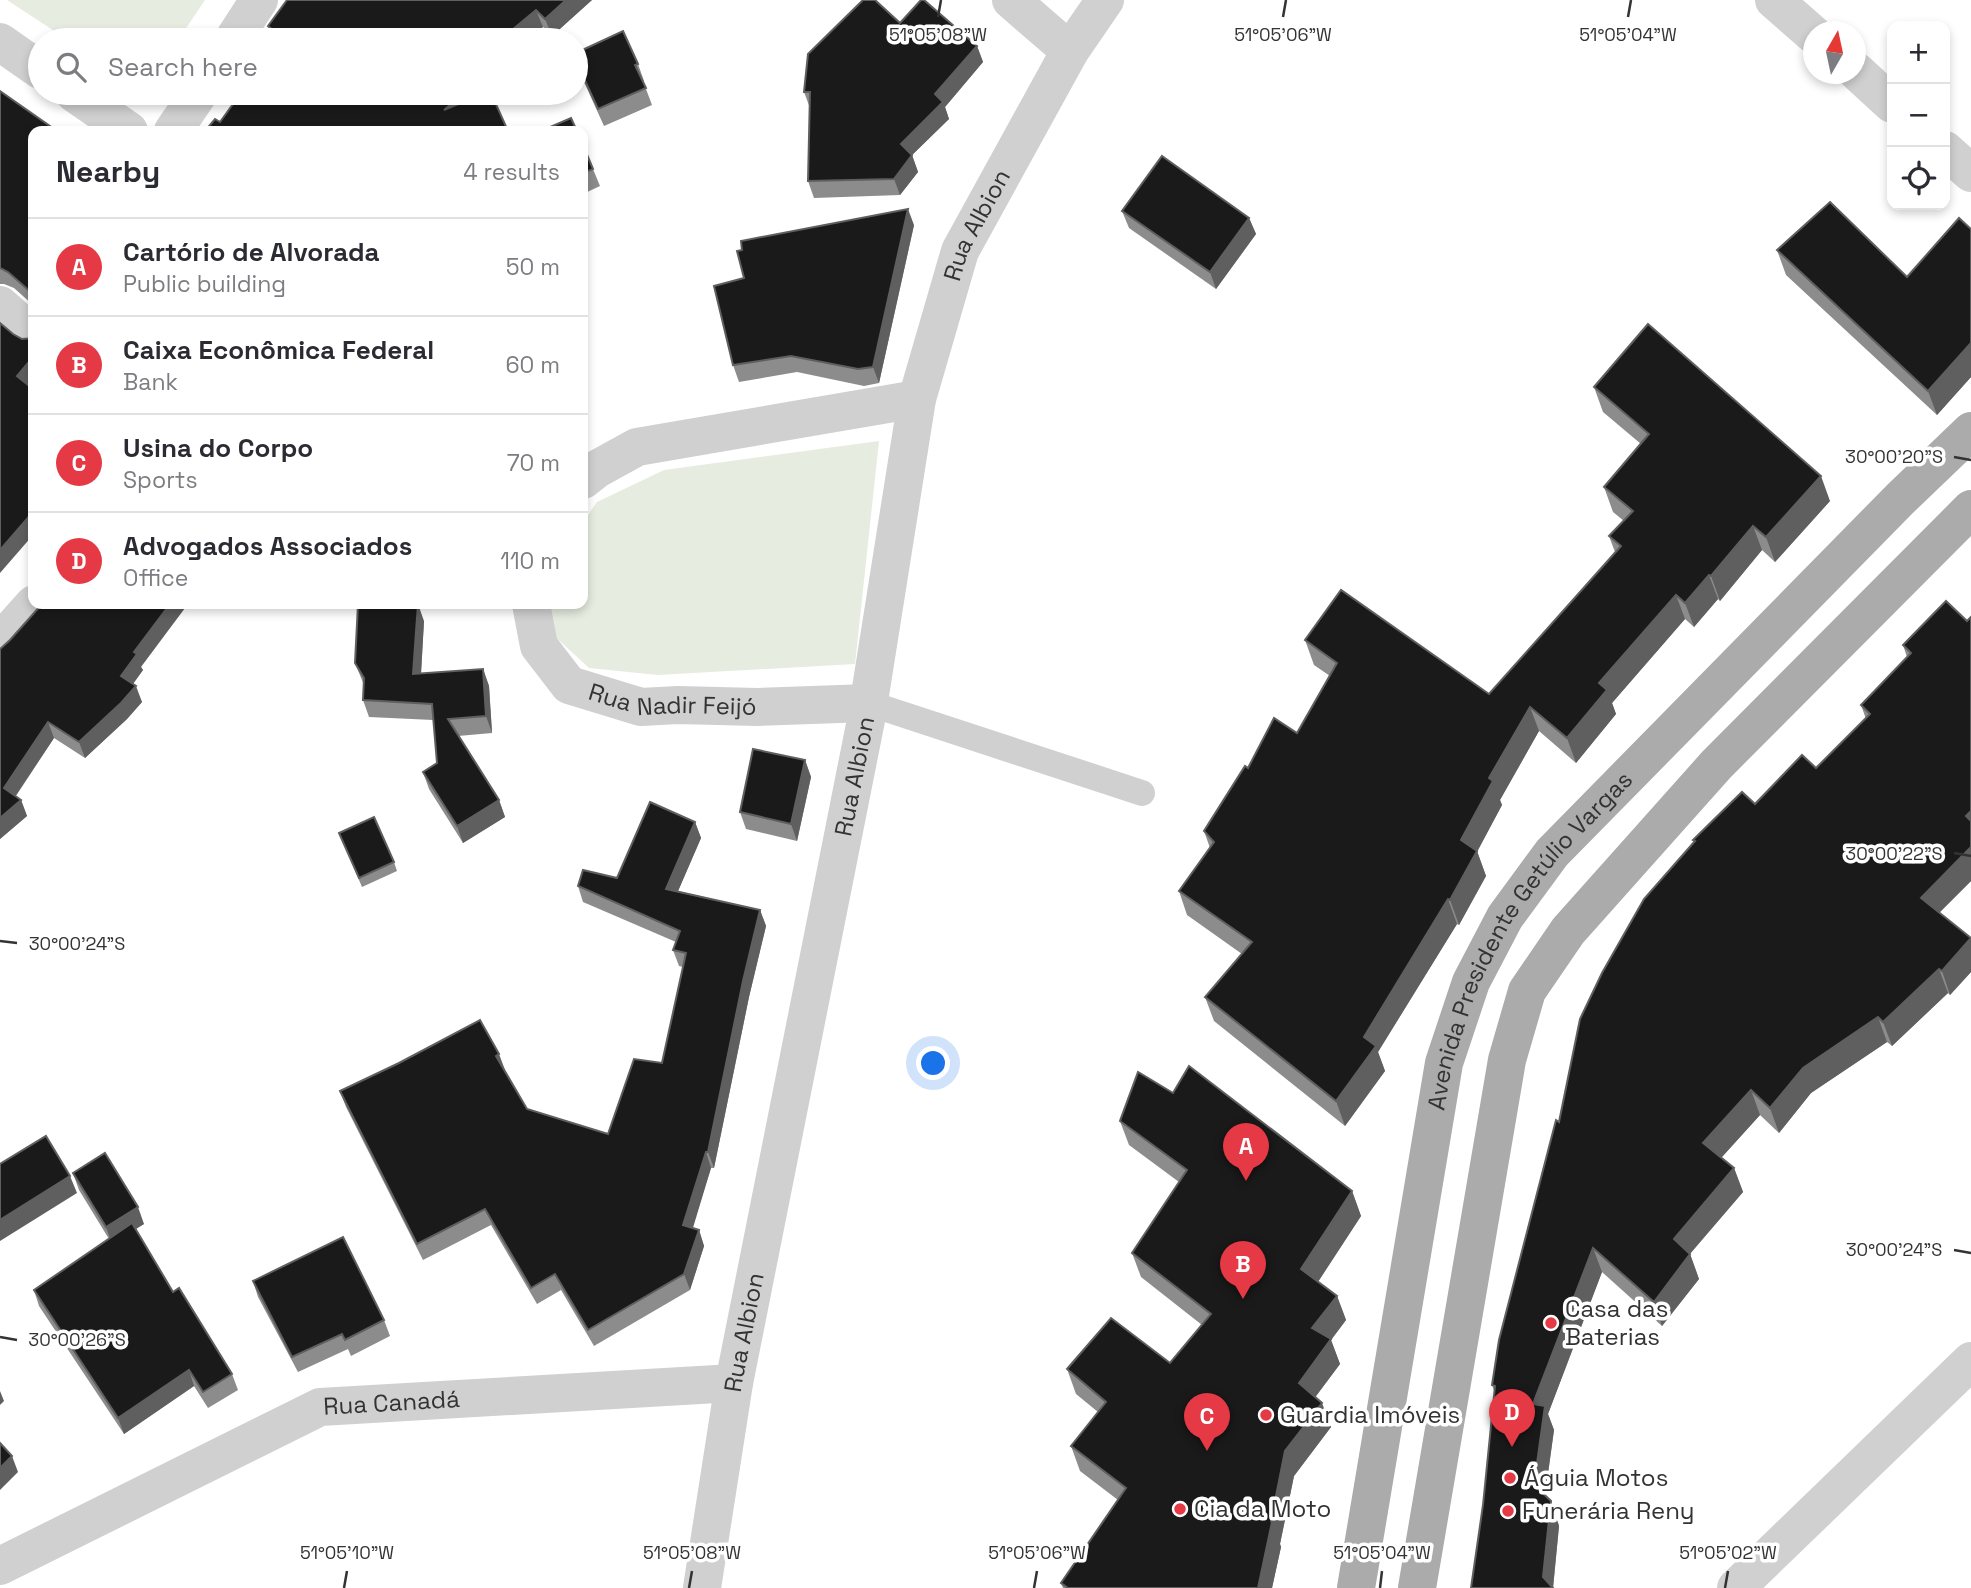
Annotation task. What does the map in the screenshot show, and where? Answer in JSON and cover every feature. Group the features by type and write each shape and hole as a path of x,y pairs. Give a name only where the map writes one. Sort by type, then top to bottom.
{"main road":[{"name":"Avenida Presidente Getúlio Vargas","path":"1356,1588 1444,1063 1471,982 1505,916 1552,853 1900,499 1971,431"},
{"name":"Avenida Presidente Getúlio Vargas","path":"1417,1588 1507,1060 1527,991 1568,931 1716,765 1971,509"}],"street":[{"path":"241,28 259,0"},
{"path":"1012,0 1070,51"},
{"name":"Rua Albion","path":"702,1588 734,1383 868,703 917,399 960,251 1070,51 1105,0"},
{"path":"1774,0 1803,25"},
{"path":"0,42 28,62"},
{"path":"1866,80 1887,99"},
{"path":"91,105 122,126"},
{"path":"176,126 191,105"},
{"path":"1950,154 1971,173"},
{"path":"0,305 28,330"},
{"path":"588,476 637,447 917,399"},
{"path":"0,642 30,609"},
{"name":"Rua Nadir Feijó","path":"532,609 539,646 569,685 641,707 868,703"},
{"path":"1736,1588 1971,1361"},
{"name":"Rua Canadá","path":"0,1566 320,1407 734,1383"}],"lane":[{"path":"868,703 1142,793"}],"shaded area":[{"path":"7,0 205,0 186,28 50,28"},
{"path":"879,441 855,664 658,675 589,668 549,631 551,609 588,609 588,515 597,502 664,470"}],"building":[{"path":"287,0 566,0 545,19 536,10 514,28 268,26"},
{"path":"863,0 875,0 900,23 924,0 977,46 935,94 943,102 901,144 912,155 894,179 808,181 810,92 804,92 808,54"},
{"path":"623,31 646,88 598,109 588,87 588,47"},
{"path":"0,91 50,126 28,126 28,290 0,268"},
{"path":"232,105 450,105 444,110 456,105 496,105 506,126 209,126 215,119 220,122"},
{"path":"571,118 575,126 553,126"},
{"path":"1162,156 1249,218 1210,272 1122,211"},
{"path":"588,157 593,169 588,171"},
{"path":"1830,202 1907,277 1959,218 1971,229 1971,343 1928,391 1777,250"},
{"path":"908,209 873,367 858,369 791,356 733,365 714,286 744,278 737,251 742,250 741,241"},
{"path":"0,323 22,339 28,338 28,363 17,376 28,385 28,518 0,550"},
{"path":"1648,324 1821,476 1766,537 1753,526 1685,603 1676,595 1599,683 1607,690 1567,738 1530,707 1489,778 1493,781 1461,840 1477,851 1450,900 1448,899 1364,1037 1376,1046 1336,1101 1205,997 1252,942 1179,891 1214,842 1204,831 1245,766 1248,768 1274,718 1297,733 1337,663 1305,640 1341,590 1489,694 1621,546 1609,536 1633,511 1604,487 1649,434 1594,387"},
{"path":"1946,601 1967,621 1971,617 1971,811 1966,816 1971,821 1971,847 1921,898 1971,938 1942,971 1939,969 1883,1022 1878,1017 1803,1068 1770,1108 1751,1090 1703,1143 1734,1168 1674,1239 1690,1254 1654,1302 1593,1248 1533,1404 1545,1406 1534,1485 1551,1501 1543,1577 1553,1588 1471,1588 1483,1505 1495,1386 1492,1385 1499,1340 1556,1120 1559,1122 1580,1019 1602,973 1644,899 1695,841 1693,840 1742,792 1755,804 1802,755 1816,768 1870,714 1861,705 1911,653 1903,645"},
{"path":"38,609 166,609 134,652 137,654 121,676 136,686 79,742 48,722 4,788 21,800 0,818 0,649"},
{"path":"358,609 418,609 413,674 483,669 486,716 448,719 499,800 457,826 423,772 437,763 432,704 363,700 364,678 355,663"},
{"path":"753,749 805,760 791,824 740,812"},
{"path":"650,802 695,822 666,889 760,910 708,1152 683,1225 699,1230 684,1274 588,1330 555,1274 531,1288 485,1209 417,1244 340,1091 480,1020 499,1054 496,1056 527,1109 608,1134 634,1059 662,1063 686,953 673,950 680,931 578,886 583,870 617,878"},
{"path":"374,817 394,862 359,878 339,833"},
{"path":"1189,1066 1352,1191 1301,1269 1337,1296 1312,1328 1331,1339 1299,1383 1322,1403 1285,1451 1258,1588 1068,1588 1061,1583 1126,1488 1071,1446 1106,1402 1067,1369 1111,1318 1170,1363 1211,1314 1132,1253 1187,1170 1120,1121 1138,1072 1173,1093"},
{"path":"46,1136 70,1176 0,1220 0,1164"},
{"path":"105,1153 138,1207 106,1227 73,1173"},
{"path":"132,1223 173,1292 179,1288 232,1374 203,1392 189,1370 118,1418 34,1290"},
{"path":"343,1237 384,1320 345,1340 342,1334 292,1357 253,1281"},
{"path":"0,1443 12,1456 0,1468"}],"place":[{"name":"Cartório de Alvorada","path":"1246,1181"},
{"name":"Caixa Econômica Federal","path":"1243,1299"},
{"name":"Casa das Baterias","path":"1551,1323"},
{"name":"Guardia Imóveis","path":"1266,1415"},
{"name":"Advogados Associados","path":"1512,1447"},
{"name":"Usina do Corpo","path":"1207,1451"},
{"name":"Águia Motos","path":"1510,1478"},
{"name":"Cia da Moto","path":"1180,1509"},
{"name":"Funerária Reny","path":"1508,1511"}]}
